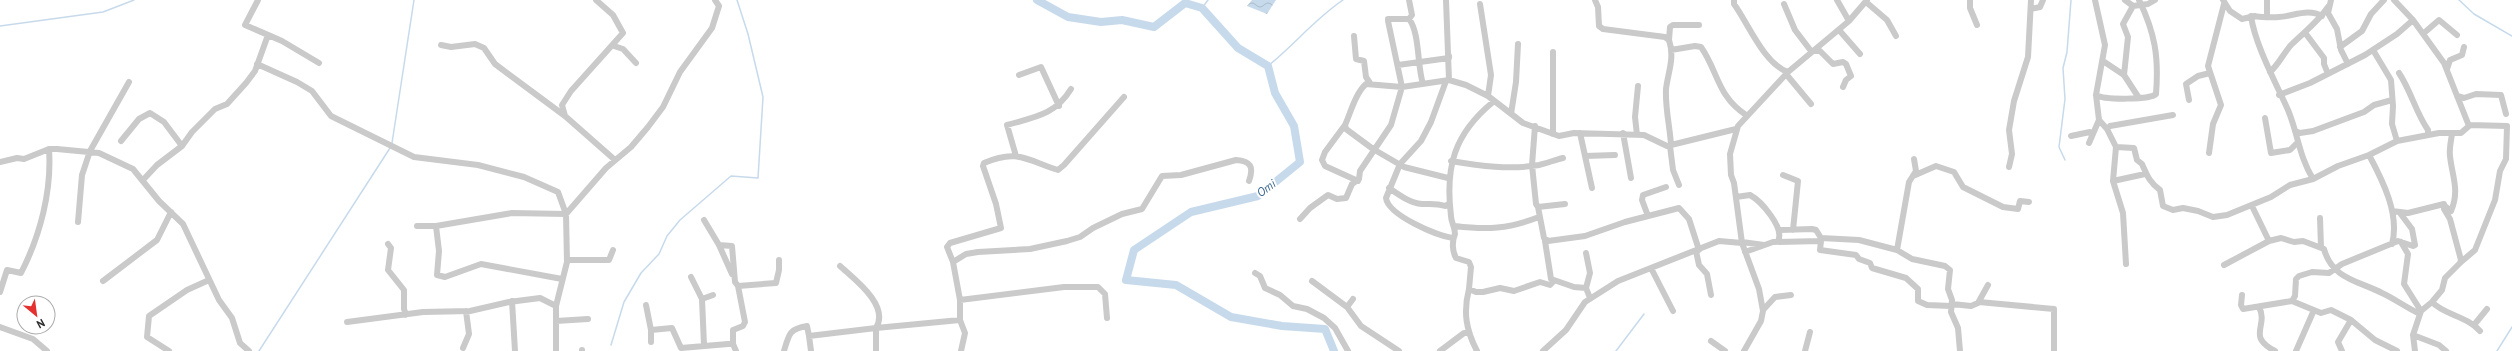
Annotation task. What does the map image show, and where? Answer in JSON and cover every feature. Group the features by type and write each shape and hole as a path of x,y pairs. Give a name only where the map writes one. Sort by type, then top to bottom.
{"street":[{"path":"258,0 245,25 282,41 319,63"},
{"path":"564,116 562,105 571,91 614,46 623,33 621,25 613,15 596,0"},
{"path":"417,226 436,226 512,213 566,214 615,160 631,147 663,107 680,72 712,28 719,6 715,0"},
{"path":"1409,0 1412,15 1409,19"},
{"path":"1446,0 1449,56 1448,81 1421,140 1400,164 1389,188 1387,203 1391,208 1428,231 1453,238"},
{"path":"1595,0 1598,7 1599,26 1604,29 1665,37 1669,40"},
{"path":"1734,0 1734,4 1755,39 1780,70 1787,73 1811,104"},
{"path":"1837,0 1849,21"},
{"path":"1970,0 1970,8 1977,25"},
{"path":"2009,167 2012,154 2010,123 2017,88 2028,57 2031,0"},
{"path":"2031,9 2040,6 2043,0"},
{"path":"2089,143 2099,120 2096,95 2105,45 2096,0"},
{"path":"2125,0 2133,6"},
{"path":"2124,75 2128,37 2123,24 2133,6 2155,0"},
{"path":"2267,0 2267,17"},
{"path":"2270,72 2278,66 2291,46 2306,34 2322,16 2331,0"},
{"path":"2340,46 2362,31 2371,14 2384,0"},
{"path":"2394,0 2424,33 2447,69 2469,125"},
{"path":"1752,351 1745,349 1761,321 1763,310 1759,289 1742,243 1736,197 1731,175 1730,154 1736,129 1746,115 1787,73 1811,51 1849,21 1866,1 1887,20 1896,36"},
{"path":"2209,153 2213,124 2220,105 2208,66 2223,2 2242,19 2251,16 2280,17 2307,12 2316,13 2322,16"},
{"path":"2096,95 2118,99 2154,97 2158,74 2155,39 2140,3"},
{"path":"1480,4 1491,75 1488,96"},
{"path":"1784,4 1795,30 1811,51"},
{"path":"2328,7 2337,30 2340,46 2348,64"},
{"path":"2251,16 2270,72 2295,131 2302,162 2313,179"},
{"path":"1358,181 1360,171 1391,125 1402,86 1388,19 1409,19"},
{"path":"1409,19 1412,23 1417,43 1423,84"},
{"path":"2279,95 2348,64 2373,50 2413,20"},
{"path":"2424,33 2439,20 2457,35"},
{"path":"1679,185 1673,170 1666,108 1671,50 1669,40 1670,27 1673,25 1700,25"},
{"path":"1839,30 1860,54"},
{"path":"2306,34 2324,58 2324,64 2328,74"},
{"path":"143,180 157,165 182,146 192,132 215,110 227,104 255,71 268,35"},
{"path":"1354,36 1356,59 1364,61 1366,77 1370,84"},
{"path":"440,45 451,47 475,44 484,48 496,64 564,116 615,160"},
{"path":"1511,114 1516,82 1518,44"},
{"path":"614,46 623,49 636,63"},
{"path":"1671,50 1695,46 1700,47 1718,84 1733,106 1746,115"},
{"path":"2447,69 2450,60 2462,56 2464,47"},
{"path":"2373,50 2391,80 2392,124 2398,141"},
{"path":"1811,51 1820,51 1833,64 1843,62 1846,64 1851,76 1846,80 1843,86"},
{"path":"1553,134 1554,52"},
{"path":"1398,65 1449,58 1449,56"},
{"path":"2103,61 2124,75 2139,98"},
{"path":"257,64 312,91 331,116 414,156 478,165 524,177 558,192 566,214 567,260 556,306 556,351"},
{"path":"1020,75 1041,67 1059,106"},
{"path":"2189,100 2186,84 2198,76 2210,73"},
{"path":"2399,73 2409,89 2420,119 2428,130 2428,135"},
{"path":"1358,181 1325,166 1322,160 1324,152 1345,126 1357,95 1366,84 1402,86 1448,81 1466,84 1488,96 1493,102 1523,123 1535,126 1559,136 1580,133 1623,133 1644,135 1671,146 1736,129"},
{"path":"78,222 82,175 90,151 128,82"},
{"path":"1637,135 1635,117 1638,86"},
{"path":"1016,156 1007,125 1045,114 1059,106 1071,89"},
{"path":"2457,96 2464,98 2476,94 2501,95 2506,114"},
{"path":"961,351 965,333 960,320 960,300 954,262 947,244 1001,228 984,163 1016,156 1032,159 1058,170 1124,98"},
{"path":"2295,131 2300,133 2313,131 2364,112 2374,105 2392,100"},
{"path":"1478,351 1467,333 1466,310 1471,267 1468,262 1456,258 1453,238 1455,226 1451,219 1448,178 1451,161 1456,146 1467,130 1493,102"},
{"path":"121,141 138,119 150,113 164,122 182,146"},
{"path":"2107,130 2110,126 2173,116"},
{"path":"2265,118 2271,153 2290,150 2297,143"},
{"path":"2099,120 2107,130 2116,147 2113,181 2123,213 2126,264"},
{"path":"2116,147 2134,148 2136,160 2142,164 2145,174 2151,183 2160,190 2162,206 2173,210 2183,208 2198,211 2213,217 2227,215 2252,206 2290,185 2313,179 2338,166 2369,155 2398,141 2439,133 2461,133 2469,125 2507,126 2508,144 2505,163 2500,171 2495,200 2475,250 2460,262 2445,278 2442,290 2421,312 2413,335 2415,351"},
{"path":"1345,126 1354,135 1375,150 1400,164 1413,170 1448,178"},
{"path":"1535,126 1532,165 1535,199 1545,241 1548,269 1554,281"},
{"path":"2071,136 2090,132 2092,136"},
{"path":"1580,133 1592,188"},
{"path":"1623,133 1631,178"},
{"path":"2444,204 2451,211 2455,201 2454,169 2450,156 2452,134"},
{"path":"0,292 7,270 21,273 40,224 50,168 49,150"},
{"path":"0,162 17,158 24,159 49,150 90,151 118,161 133,169 183,224 219,300 232,318 240,342 249,351"},
{"path":"1585,156 1615,155"},
{"path":"2369,155 2392,211 2396,227 2392,244"},
{"path":"1451,161 1485,167 1532,165 1563,158"},
{"path":"1897,250 1907,190 1916,170 1914,159"},
{"path":"954,262 966,254 1030,249 1080,237 1093,228 1122,214 1142,209 1162,176 1181,175 1236,160 1245,161 1251,166 1253,171 1249,181"},
{"path":"1913,176 1936,166 1954,172 1961,186 2003,207 2018,209 2020,201 2029,202"},
{"path":"2113,181 2145,174"},
{"path":"1784,175 1798,181 1793,230"},
{"path":"1300,220 1310,208 1328,195 1337,198 1346,198 1352,184 1358,181"},
{"path":"1648,216 1642,200 1643,195 1666,187"},
{"path":"1389,188 1410,200 1422,204 1434,202 1445,206 1450,204"},
{"path":"1736,197 1750,195 1754,197 1772,217 1780,230 1781,236 1778,241"},
{"path":"1538,207 1565,204"},
{"path":"2444,204 2444,209 2450,219 2460,262"},
{"path":"2392,211 2408,213 2444,204"},
{"path":"2252,206 2269,241"},
{"path":"1545,241 1585,236 1674,209 1683,210 1689,219 1698,250 1699,265 1707,274 1711,295"},
{"path":"103,281 157,240 171,212"},
{"path":"2292,301 2295,296 2296,279 2299,276 2312,272 2328,273 2338,270 2342,264 2392,244 2401,242 2413,246 2415,244 2412,229 2400,213"},
{"path":"2406,222 2408,213"},
{"path":"1455,226 1482,227 1493,230 1518,225 1539,217"},
{"path":"2320,218 2321,247 2338,270 2351,282 2384,294 2421,312"},
{"path":"704,220 719,245 737,284"},
{"path":"436,226 439,251 437,275 445,277 482,264 562,279"},
{"path":"1780,230 1812,229 1816,230 1821,238 1829,240 1859,240 1897,250 1912,259 1945,266 1950,270 1947,286 1952,305 1951,312 1958,328 1960,351"},
{"path":"2224,265 2269,241 2281,238 2294,242 2303,241 2312,246 2321,247"},
{"path":"1543,351 1566,330 1585,302 1618,281 1719,241 1765,245"},
{"path":"1745,252 1778,241 1821,241 1820,250 1856,255 1880,272 1906,278 1918,289 1918,301 1927,305 1971,306 1979,302 2054,309 2054,351"},
{"path":"2401,242 2408,254 2404,284 2421,312"},
{"path":"388,244 391,248 388,270 404,290 404,309 406,315"},
{"path":"719,245 732,246 737,284 746,322 743,326 733,330 736,351"},
{"path":"567,260 609,260 613,250"},
{"path":"1586,253 1590,273 1586,288 1590,298"},
{"path":"737,284 776,283 779,270 778,260"},
{"path":"840,266 872,295 877,310 876,351"},
{"path":"1651,268 1673,311"},
{"path":"1255,273 1260,276 1265,288 1280,295 1293,306 1307,310 1324,318 1334,328 1348,351"},
{"path":"691,277 702,299 704,345"},
{"path":"169,351 147,337 149,316 187,290 209,280"},
{"path":"1312,281 1347,307 1361,326 1399,351"},
{"path":"1469,289 1476,292 1500,288 1514,290 1540,282 1550,285 1554,281"},
{"path":"1554,281 1586,288"},
{"path":"1979,302 1988,285"},
{"path":"960,300 1064,287 1098,287 1105,294 1107,318"},
{"path":"702,299 713,295"},
{"path":"1763,310 1775,297 1791,295"},
{"path":"2242,295 2241,305 2243,309 2259,307 2281,301 2292,301 2321,313 2331,310 2351,320 2386,349 2398,351"},
{"path":"347,322 423,312 466,311 512,301 540,298 556,306"},
{"path":"1347,307 1353,299"},
{"path":"512,301 516,351"},
{"path":"2432,302 2439,309 2474,325 2480,331"},
{"path":"646,305 651,330 651,342"},
{"path":"2259,307 2262,318 2258,329 2259,335 2267,347 2275,351"},
{"path":"2474,325 2486,309"},
{"path":"2296,351 2314,310"},
{"path":"463,348 469,334 466,311"},
{"path":"556,321 588,319"},
{"path":"810,336 960,320"},
{"path":"2342,351 2338,342 2351,320"},
{"path":"784,351 789,336 795,328 807,326 810,336 811,351"},
{"path":"0,327 33,340 47,351"},
{"path":"651,330 672,328 680,348 704,345 734,344"},
{"path":"1804,351 1810,332"},
{"path":"1440,351 1464,333 1467,333"},
{"path":"2413,335 2439,345 2446,351"},
{"path":"1711,341 1725,351"}],"water":[{"path":"1252,0 1276,0 1267,14 1247,6"}],"waterway":[{"path":"0,26 103,12 134,0"},
{"path":"392,143 414,0"},
{"path":"611,345 624,302 641,273 659,254 667,236 680,220 731,176 758,178 763,97 748,34 737,0"},
{"name":"Omi","path":"1037,0 1068,17 1101,22 1122,20 1154,27 1185,3 1202,8 1238,48 1268,66 1275,93 1294,126 1300,162 1258,196 1191,212 1134,250 1126,280 1176,285 1231,317 1282,326 1325,329 1334,351"},
{"path":"1202,8 1208,0"},
{"path":"1268,66 1323,15 1343,0"},
{"path":"2065,160 2059,147 2065,99 2063,68 2067,52 2071,0"},
{"path":"2459,0 2474,14 2512,36"},
{"path":"259,351 390,148"},
{"path":"1616,351 1644,314"},
{"path":"2497,351 2512,327"}]}
